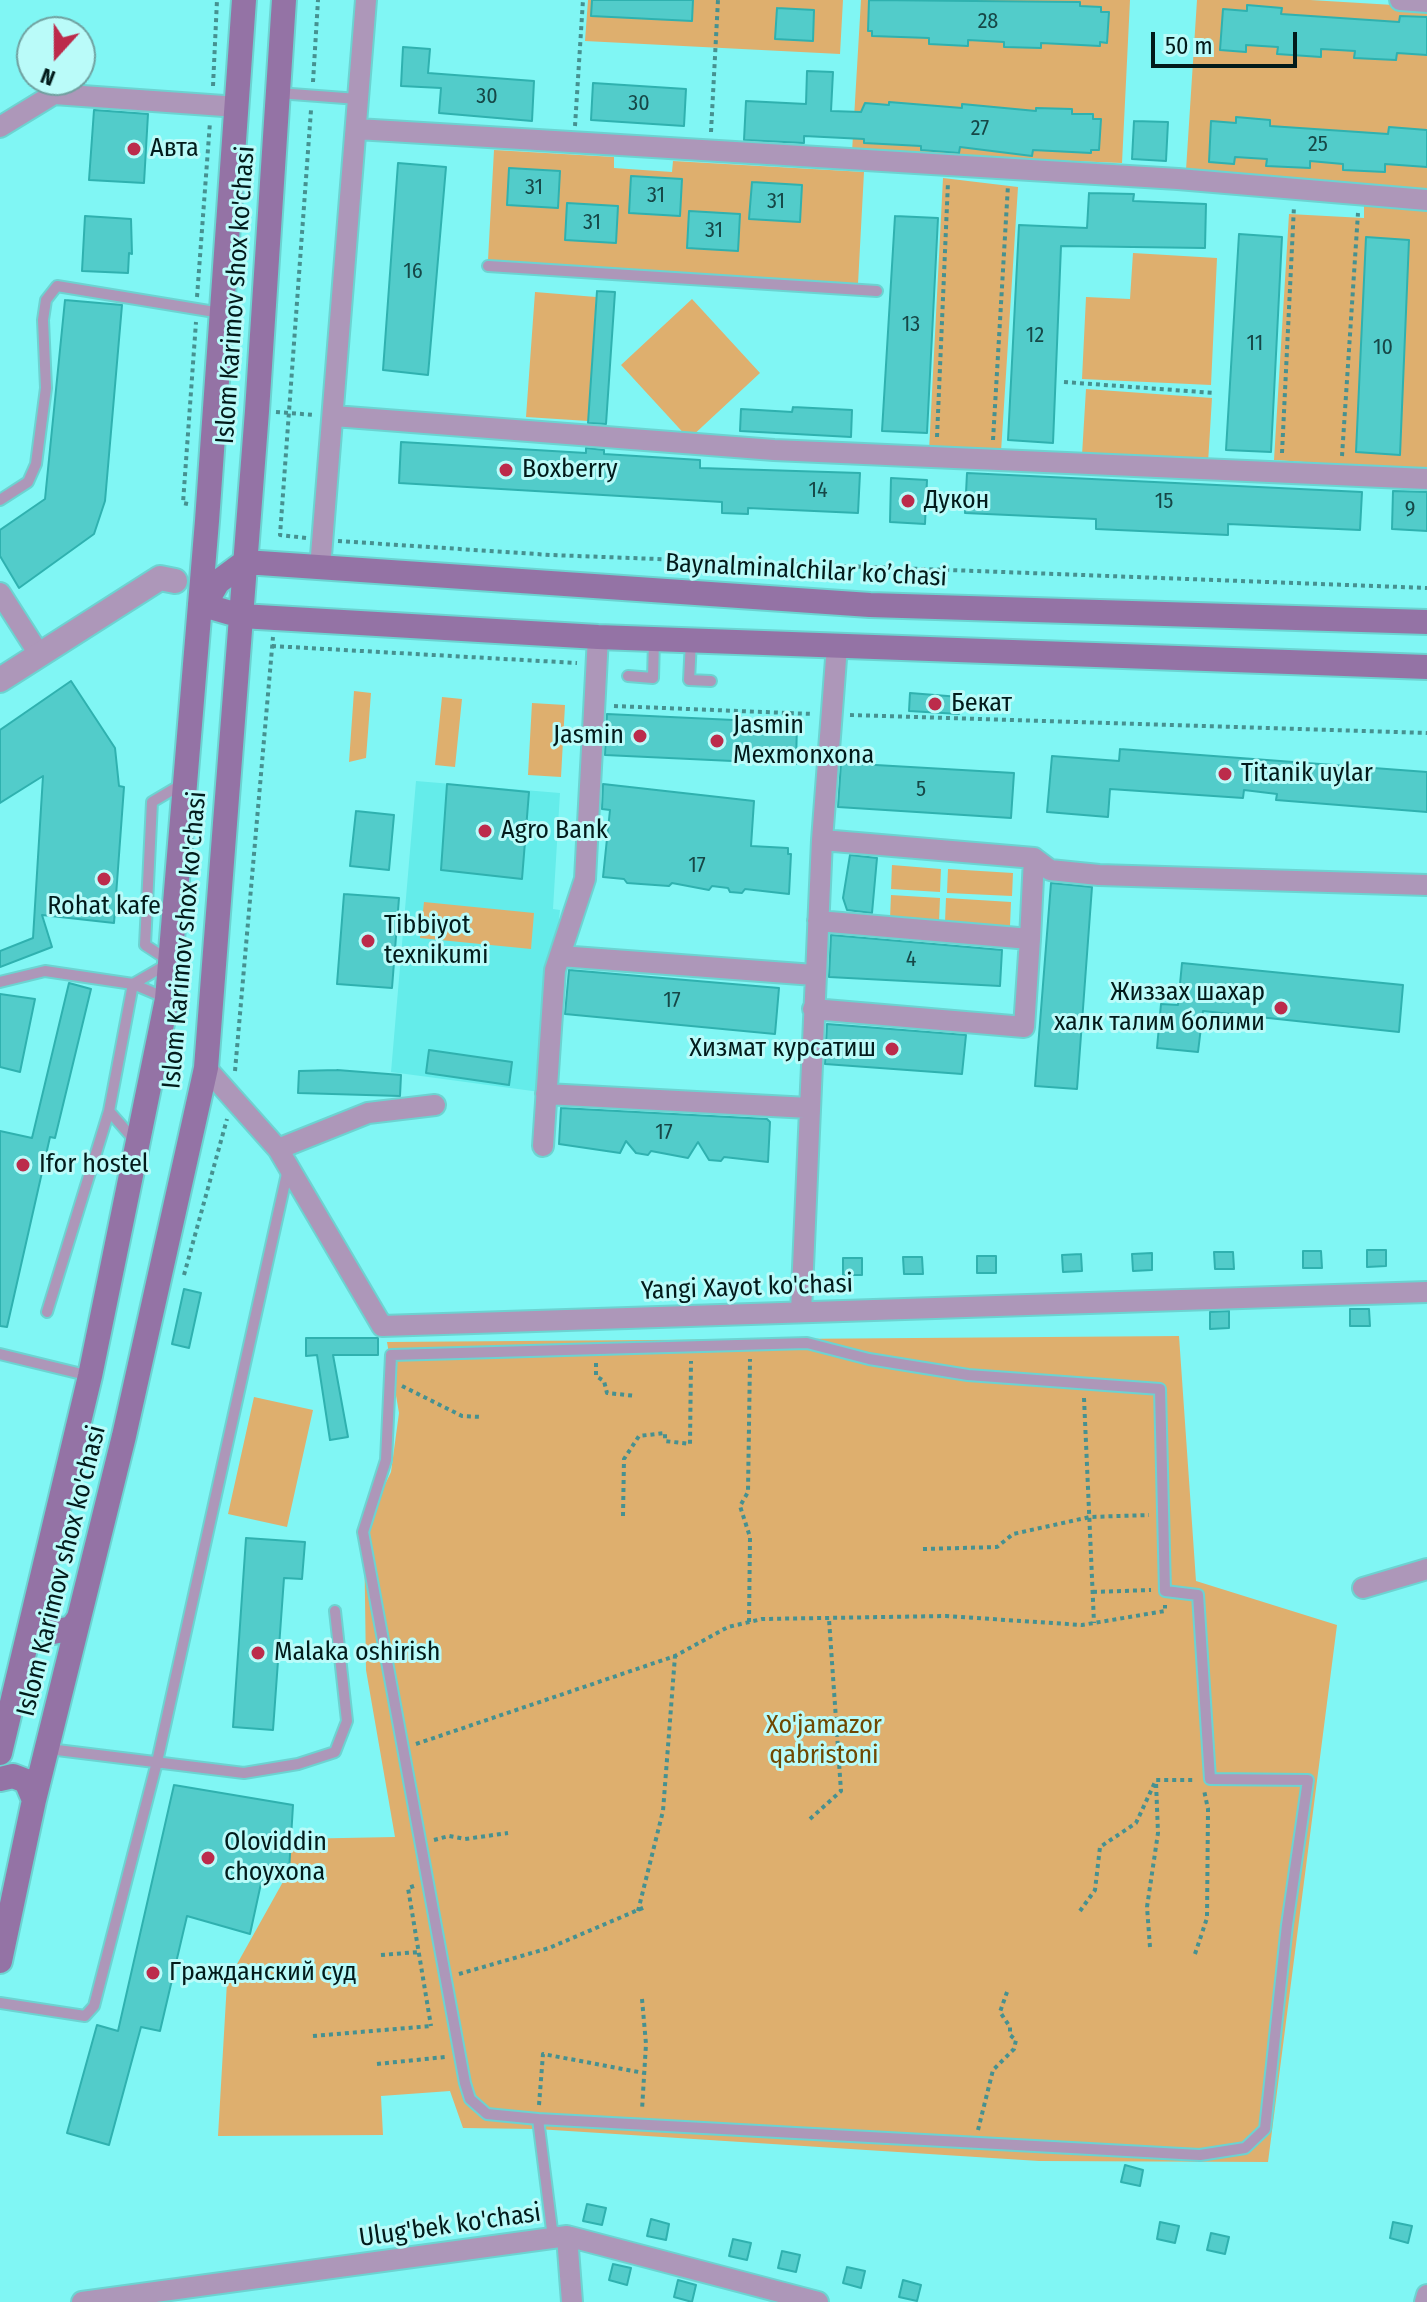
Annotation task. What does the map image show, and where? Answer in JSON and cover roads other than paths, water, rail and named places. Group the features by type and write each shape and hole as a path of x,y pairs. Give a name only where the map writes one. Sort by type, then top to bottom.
{"main road":[{"name":"Islom Karimov shox ko'chasi","path":"0,1753 90,1376 167,999 201,613 244,0"},
{"name":"Islom Karimov shox ko'chasi","path":"0,1961 34,1800 206,1068 257,411 284,0"},
{"name":"Baynalminalchilar ko’chasi","path":"204,558 278,566 870,605 1427,622"},
{"path":"245,562 218,582 201,613 654,640 1427,667"},
{"path":"36,1607 42,1625 53,1632 72,1628 79,1618"},
{"path":"0,1779 13,1776 26,1781 34,1800"}],"street":[{"path":"320,568 366,0"},
{"path":"1400,0 1427,2"},
{"path":"0,127 54,94 238,107"},
{"path":"357,129 949,165 1427,200"},
{"path":"334,416 774,450 1427,479"},
{"path":"175,581 204,558"},
{"path":"0,680 160,578 175,581 201,613"},
{"path":"0,593 39,654"},
{"path":"543,1146 555,970 585,879 598,637"},
{"path":"801,1312 814,975 837,646"},
{"path":"822,840 1034,858 1050,870 1099,875 1427,885"},
{"path":"813,1009 1024,1027 1034,858"},
{"path":"818,921 1030,939"},
{"path":"560,956 814,975"},
{"name":"Yangi Xayot ko'chasi","path":"206,1068 278,1149 382,1326 1427,1292"},
{"path":"546,1094 809,1108"},
{"path":"278,1149 368,1113 435,1105"},
{"path":"1363,1588 1427,1569"},
{"path":"567,2236 572,2302"},
{"name":"Ulug'bek ko'chasi","path":"82,2302 567,2236 818,2302"},
{"path":"1425,2302 1427,2295"}],"lane":[{"path":"278,93 358,99"},
{"path":"488,266 877,291"},
{"path":"0,500 28,482 36,464 46,388 43,320 46,300 57,286 223,313"},
{"path":"628,676 653,678 654,640"},
{"path":"691,641 689,680 711,681"},
{"path":"47,1312 109,1111 133,984 171,962"},
{"path":"0,982 45,971 133,984 167,999"},
{"path":"109,1111 139,1146"},
{"path":"0,2003 85,2016 94,2006 157,1762 288,1168"},
{"path":"807,1343 869,1359 968,1375 1160,1389 1165,1591 1198,1595 1210,1779 1308,1780 1287,1925 1265,2129 1245,2148 1200,2155 538,2119 487,2114 470,2099 460,2056 363,1532 386,1460 391,1355 807,1343"},
{"path":"0,1354 90,1376"},
{"path":"47,1749 244,1773 298,1764 335,1752 347,1721 335,1611"},
{"path":"538,2119 552,2230 567,2236"}],"place":[{"name":"Авта","path":"134,149"},
{"name":"Boxberry","path":"506,470"},
{"name":"Дукон","path":"908,501"},
{"name":"Бекат","path":"935,704"},
{"name":"Jasmin","path":"640,736"},
{"name":"Jasmin Mexmonxona","path":"717,741"},
{"name":"Titanik uylar","path":"1225,774"},
{"name":"Agro Bank","path":"485,831"},
{"name":"Rohat kafe","path":"104,879"},
{"name":"Tibbiyot texnikumi","path":"368,941"},
{"name":"Жиззах шахар халк талим болими","path":"1281,1008"},
{"name":"Хизмат курсатиш","path":"892,1049"},
{"name":"Ifor hostel","path":"23,1165"},
{"name":"Malaka oshirish","path":"258,1653"},
{"name":"Oloviddin choyxona","path":"208,1858"},
{"name":"Гражданский суд","path":"153,1973"}],"park label":[{"name":"Xo'jamazor qabristoni","path":"824,1741"}]}
